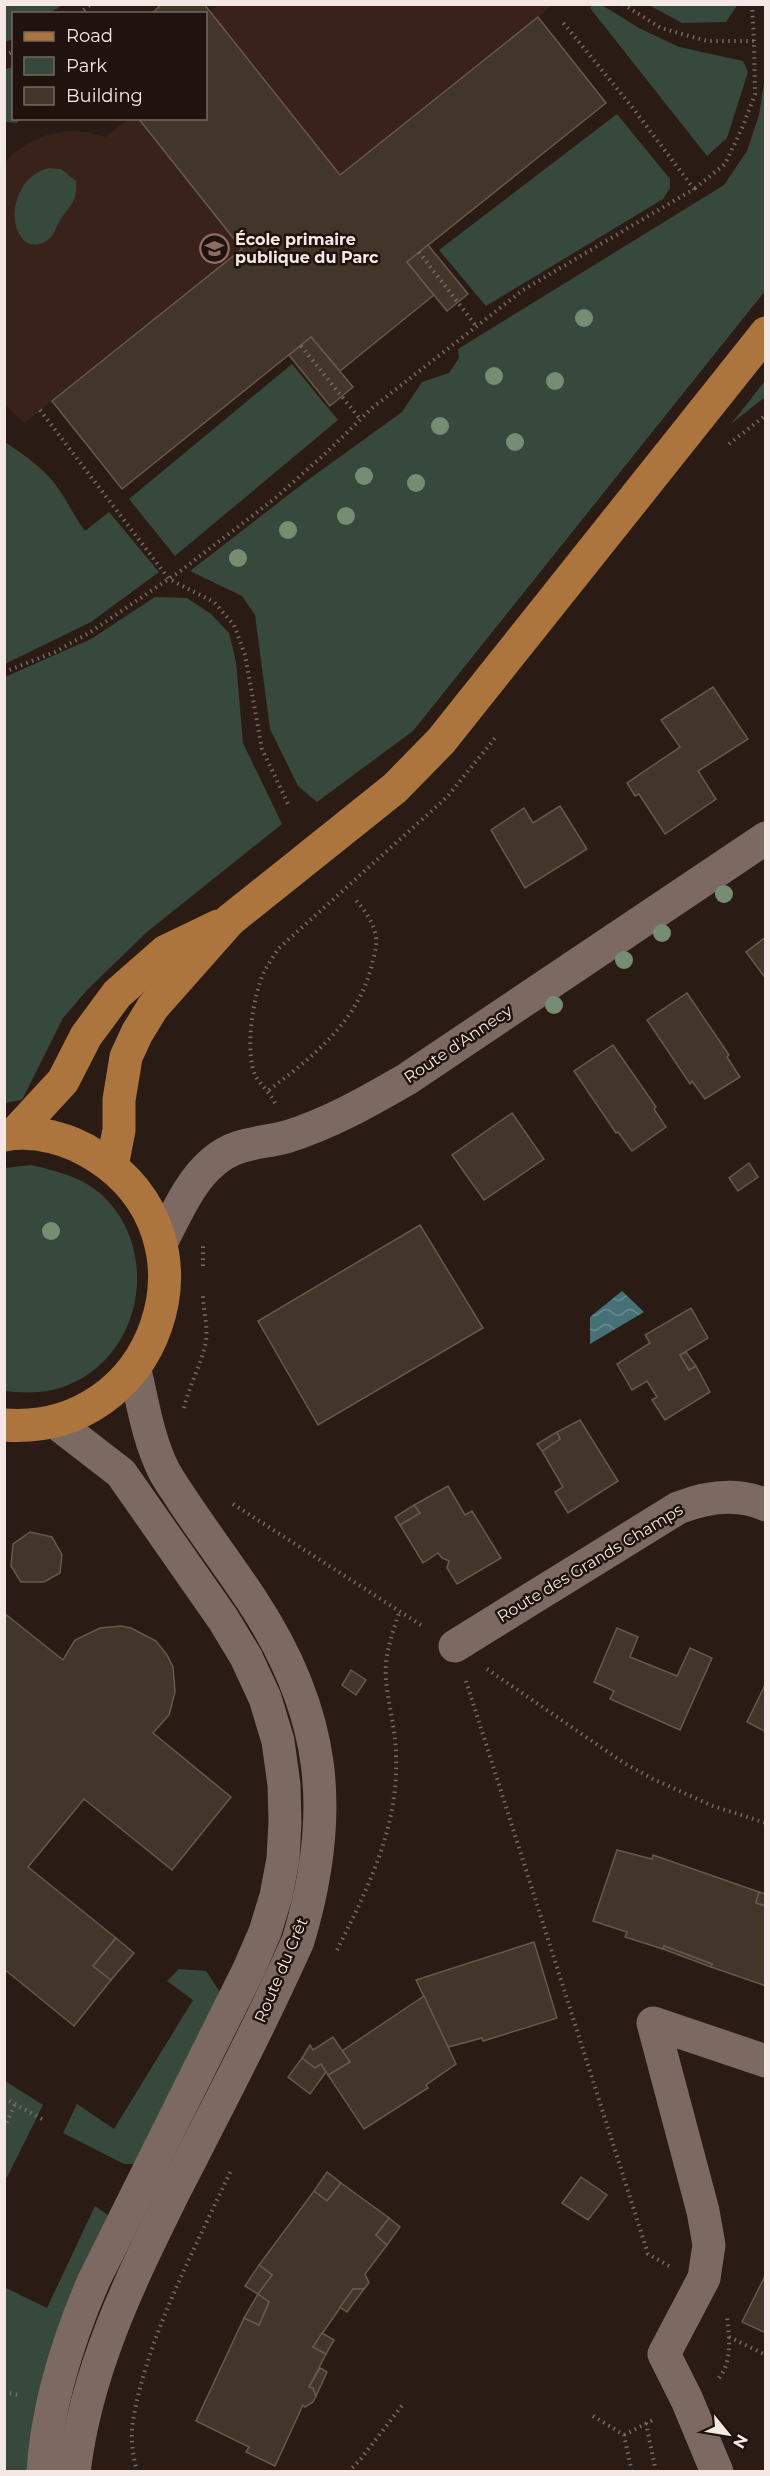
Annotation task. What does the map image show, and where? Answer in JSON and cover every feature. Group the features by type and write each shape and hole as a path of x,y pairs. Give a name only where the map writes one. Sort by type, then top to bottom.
{"main road":[{"path":"112,1166 119,1130 119,1100 126,1057 153,1007 230,920 381,801 441,741 765,333"},
{"path":"10,1134 63,1081 102,1011 123,988 166,951 230,920"},
{"path":"4,1425 24,1426 56,1422 99,1402 135,1370 156,1331 165,1287 161,1243 145,1205 134,1188 112,1166 82,1147 50,1136 10,1134"}],"street":[{"name":"Route d'Annecy","path":"161,1243 195,1182 221,1155 247,1143 286,1137 358,1107 407,1079 765,837"},
{"name":"Route du Crêt","path":"75,2472 85,2411 105,2343 139,2263 298,1941 311,1898 321,1810 318,1765 309,1721 295,1677 275,1637 164,1471 148,1429 135,1370"},
{"name":"Route du Crêt","path":"43,2472 53,2403 78,2319 103,2261 253,1961 276,1896 283,1859 285,1822 284,1785 278,1741 265,1698 246,1657 223,1619 121,1473 56,1422"},
{"name":"Route des Grands Champs","path":"455,1646 678,1508 714,1497 733,1497 765,1505"},
{"path":"717,2472 687,2400 664,2354 700,2285 707,2266 708,2233 653,2023 765,2061"}],"path":[{"path":"624,4 661,28 708,41 754,40"},
{"path":"4,672 55,652 89,633 169,579 273,500 360,419 523,290 694,189 724,164 744,126 755,94 752,4"},
{"path":"561,21 632,107 694,189"},
{"path":"419,252 476,326"},
{"path":"301,346 360,419"},
{"path":"40,410 169,579 214,602 234,625 245,656 262,749 289,806"},
{"path":"269,1090 301,1066 324,1044 345,1023 360,999 370,975 377,943 371,920 354,898"},
{"path":"203,1240 203,1274"},
{"path":"184,1411 205,1344 203,1285"},
{"path":"231,1503 399,1613 455,1646 615,1756 653,1779 713,1806 765,1822"},
{"path":"455,1646 648,2254 700,2285 721,2301 725,2307 729,2337 727,2367 723,2373 709,2387 624,2435"},
{"path":"4,2098 44,2120"},
{"path":"4,2128 15,2104"},
{"path":"729,2337 765,2355"},
{"path":"348,2472 404,2403"},
{"path":"593,2416 624,2435 632,2472"},
{"path":"646,2423 656,2472"}],"shaded area":[{"name":"École primaire publique du Parc","path":"219,4 552,5 538,17 606,103 428,245 434,295 340,371 311,337 122,489 52,401 25,423 5,405 5,163 12,154 28,143 47,135 66,131 86,132 105,137 127,120 207,120 207,12 152,12 162,5 210,12"}],"green space":[{"path":"5,4 62,4 52,12 12,12 12,39 5,42"},
{"path":"738,4 726,22 682,23 649,5"},
{"path":"592,5 602,5 639,28 679,47 743,61 748,72 727,138 707,156 590,8"},
{"path":"12,67 12,120 19,120 17,123 5,122 5,69"},
{"path":"765,76 765,291 413,731 317,802 298,786 270,729 255,615 242,596 190,571 305,482 402,412 422,382 449,373 459,358 458,349 724,185 747,151 759,115"},
{"path":"617,114 670,179 670,188 663,199 486,306 439,250"},
{"path":"49,168 61,169 76,181 76,194 51,237 40,244 31,244 24,240 18,232 15,221 18,195 26,182 36,173"},
{"path":"292,364 338,420 175,556 129,499"},
{"path":"765,381 765,397 731,424"},
{"path":"5,442 49,476 85,531 109,512 159,572 91,622 5,664"},
{"path":"155,597 187,598 211,614 229,633 236,662 243,743 282,824 147,932 88,989 63,1018 22,1100 5,1103 5,677 91,639"},
{"path":"31,1165 78,1179 102,1195 121,1218 132,1244 137,1271 135,1299 127,1326 113,1350 93,1370 68,1385 52,1390 4,1391 5,1168"},
{"path":"179,1969 206,1971 220,1992 141,2164 124,2164 63,2133 77,2104 114,2129 193,2000 167,1981"},
{"path":"5,2081 43,2105 5,2181"},
{"path":"95,2206 112,2218 30,2471 5,2471 4,2287 47,2308"}],"water":[{"path":"622,1291 644,1312 590,1344 590,1317"}],"building":[{"path":"162,4 204,4 340,175 538,17 606,103 407,262 434,295 340,371 311,337 122,489 52,401 242,249 140,120 207,120 207,12 153,12"},
{"path":"428,245 468,294 447,311 407,262"},
{"path":"311,337 353,387 330,406 289,355"},
{"path":"713,687 748,739 698,771 716,799 665,834 639,794 635,796 627,783 680,747 661,720"},
{"path":"560,806 587,849 525,888 491,830 524,808 533,823"},
{"path":"766,937 766,979 746,952"},
{"path":"687,993 729,1055 727,1057 740,1077 705,1099 692,1081 690,1084 647,1020"},
{"path":"613,1045 656,1107 654,1109 666,1127 632,1151 618,1132 616,1133 574,1071"},
{"path":"512,1113 544,1159 484,1200 452,1155"},
{"path":"749,1163 758,1177 738,1191 729,1178"},
{"path":"420,1225 483,1328 318,1425 258,1321"},
{"path":"691,1308 708,1338 680,1355 689,1370 696,1366 710,1392 665,1420 652,1400 657,1397 647,1381 632,1390 617,1364 650,1343 645,1335"},
{"path":"686,1352 696,1366 689,1370 680,1355"},
{"path":"580,1420 618,1481 568,1513 555,1492 563,1487 542,1451 560,1439 557,1432"},
{"path":"557,1432 560,1439 542,1451 537,1444"},
{"path":"448,1486 465,1515 472,1511 501,1558 457,1584 447,1568 449,1561 438,1553 423,1563 400,1525 420,1513 414,1505"},
{"path":"414,1505 420,1513 400,1525 395,1517"},
{"path":"30,1532 52,1537 62,1555 60,1573 44,1582 21,1582 11,1566 13,1544"},
{"path":"4,1613 63,1660 75,1640 100,1628 121,1626 131,1628 156,1641 173,1667 175,1692 169,1715 153,1733 231,1797 172,1870 84,1799 28,1867 116,1938 93,1966 111,1980 74,2026 4,1969"},
{"path":"617,1628 638,1637 630,1657 677,1676 690,1648 712,1658 680,1730 610,1699 614,1691 594,1682"},
{"path":"351,1670 366,1680 356,1695 342,1685"},
{"path":"766,1683 766,1732 747,1722"},
{"path":"617,1850 652,1859 653,1855 759,1892 756,1903 766,1906 766,1986 711,1967 712,1964 664,1946 663,1949 625,1937 627,1932 593,1921"},
{"path":"759,1892 766,1894 766,1906 756,1903"},
{"path":"116,1938 134,1953 111,1980 93,1966"},
{"path":"534,1942 557,2018 483,2041 482,2038 448,2047 416,1980"},
{"path":"664,1946 712,1964 711,1967 663,1949"},
{"path":"424,1996 456,2064 426,2085 428,2088 364,2129 328,2075 350,2062 342,2051"},
{"path":"333,2037 350,2062 328,2075 321,2064 315,2068 302,2058 310,2045 313,2050"},
{"path":"302,2058 315,2068 321,2064 326,2072 310,2094 288,2077"},
{"path":"327,2172 341,2183 327,2201 314,2191"},
{"path":"581,2177 607,2195 588,2220 562,2203"},
{"path":"341,2183 389,2218 376,2235 387,2245 365,2274 369,2283 364,2289 353,2289 313,2347 326,2354 309,2387 313,2388 316,2396 313,2402 305,2407 303,2405 275,2466 246,2452 249,2447 196,2421 244,2318 259,2325 269,2302 258,2294 272,2275 259,2265 314,2191 327,2201"},
{"path":"389,2218 400,2227 387,2245 376,2235"},
{"path":"259,2265 272,2275 258,2294 245,2286"},
{"path":"766,2274 766,2333 742,2322"},
{"path":"353,2289 364,2289 347,2312 340,2307"},
{"path":"258,2294 269,2302 259,2325 244,2318"},
{"path":"322,2333 334,2340 326,2354 313,2347"},
{"path":"320,2368 327,2372 316,2396 313,2388 309,2387"}],"place":[{"name":"École primaire publique du Parc","path":"214,248"}]}
